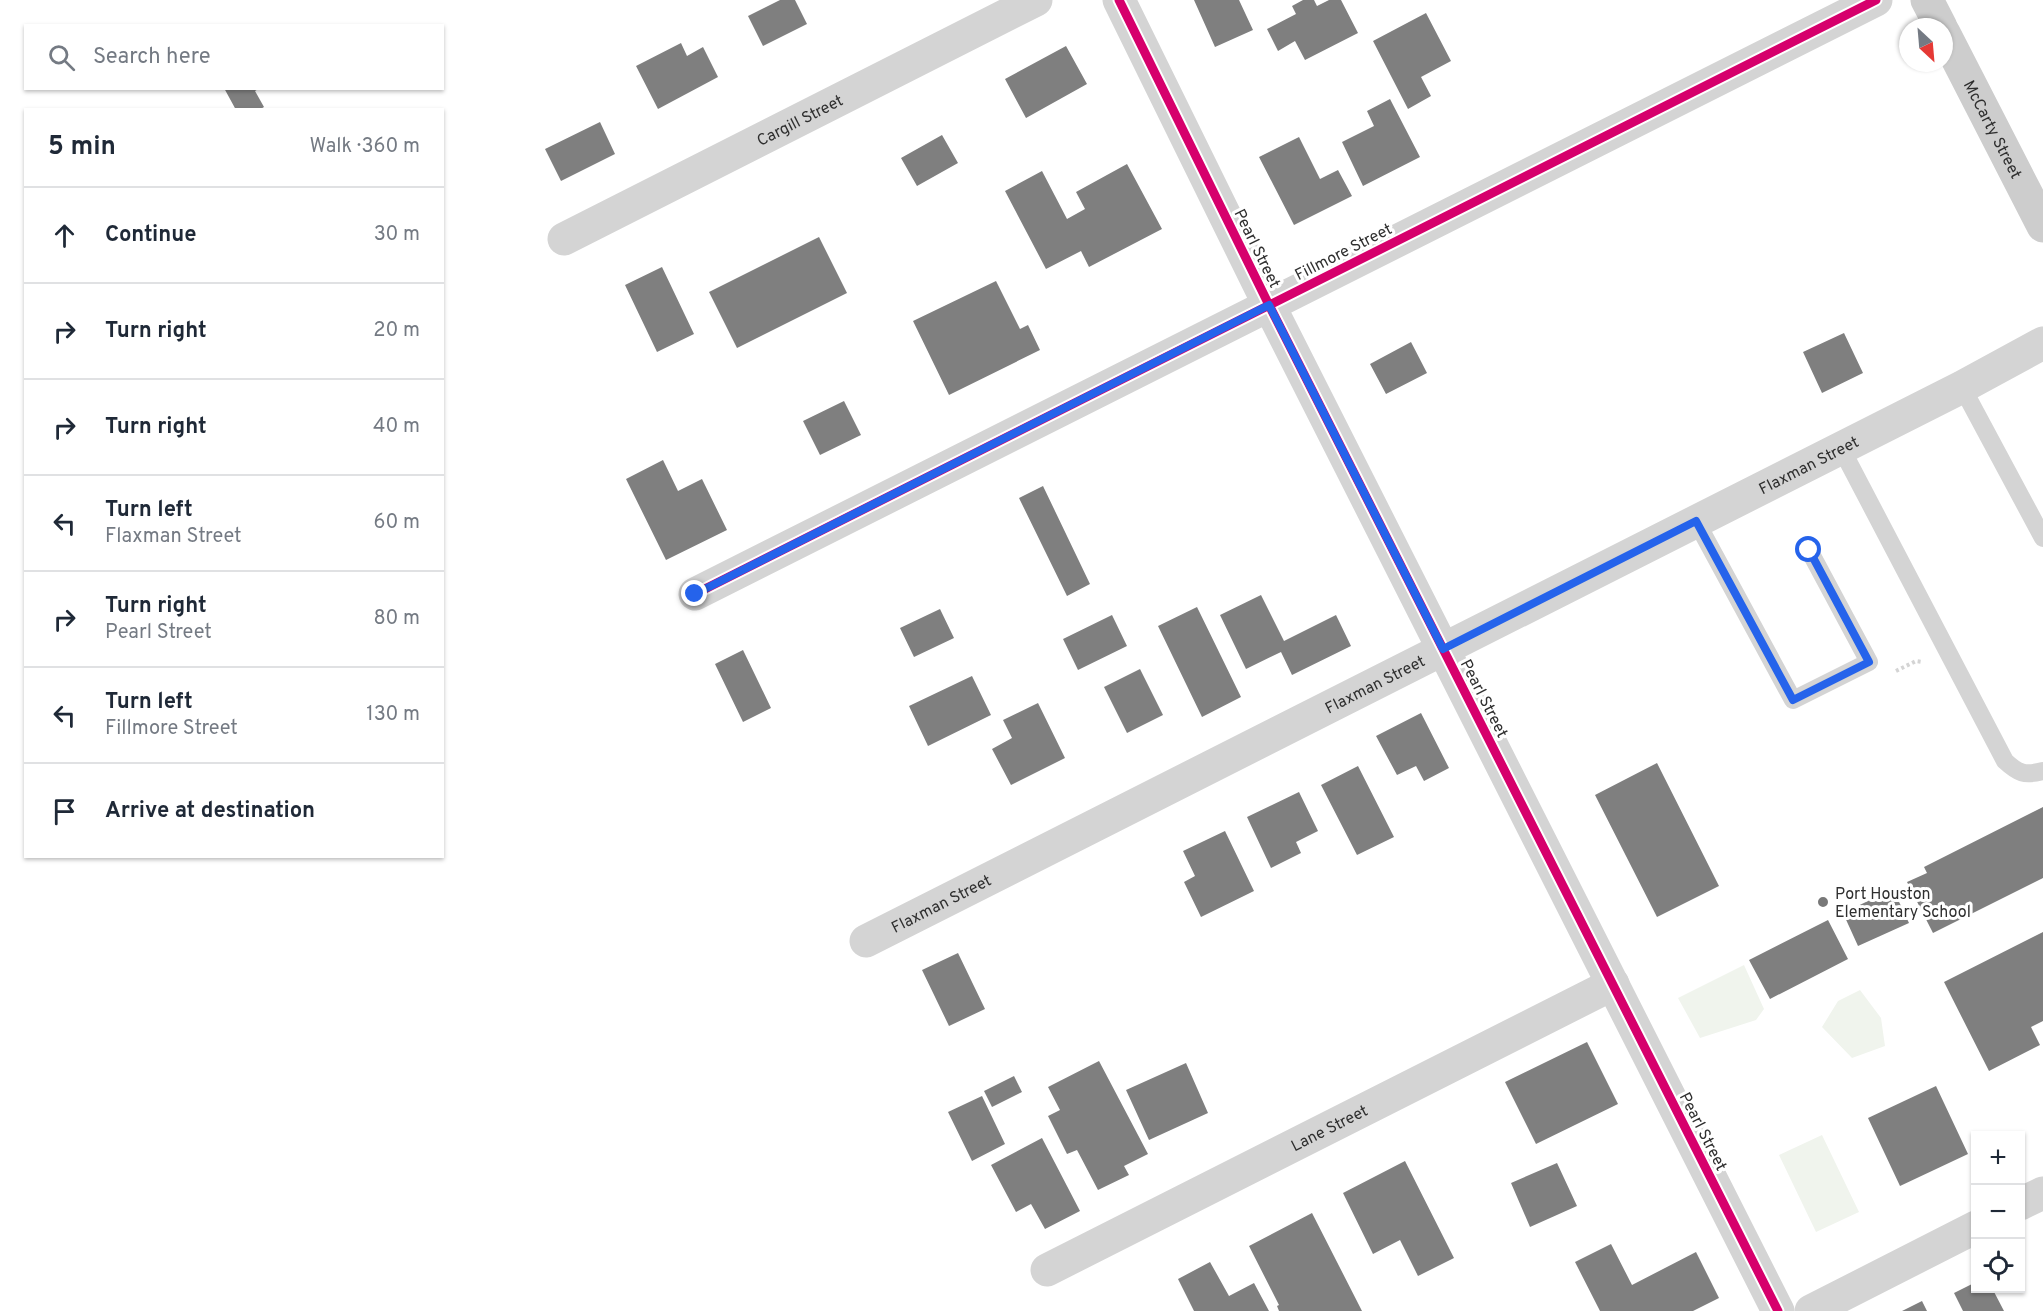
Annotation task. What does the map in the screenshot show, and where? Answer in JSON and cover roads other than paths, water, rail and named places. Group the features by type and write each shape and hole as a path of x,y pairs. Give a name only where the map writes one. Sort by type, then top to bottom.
{"main road":[{"path":"1927,0 1936,18"},
{"name":"McCarty Street","path":"1953,51 2043,226"}],"street":[{"name":"Cargill Street","path":"564,239 1036,0"},
{"name":"Pearl Street","path":"1119,0 1269,305 1778,1311"},
{"name":"Fillmore Street","path":"695,594 1876,0"},
{"name":"Flaxman Street","path":"866,940 1962,387 2043,343"},
{"name":"Lane Street","path":"1047,1270 1613,984"},
{"path":"2025,1202 2043,1193"},
{"path":"1811,1311 1971,1230"}],"lane":[{"path":"1962,387 2043,538"},
{"path":"1841,448 2005,761 2018,773 2034,774 2043,771"},
{"path":"1696,521 1793,700 1869,662 1809,550"}],"place":[{"name":"Port Houston Elementary School","path":"1823,902"}]}
